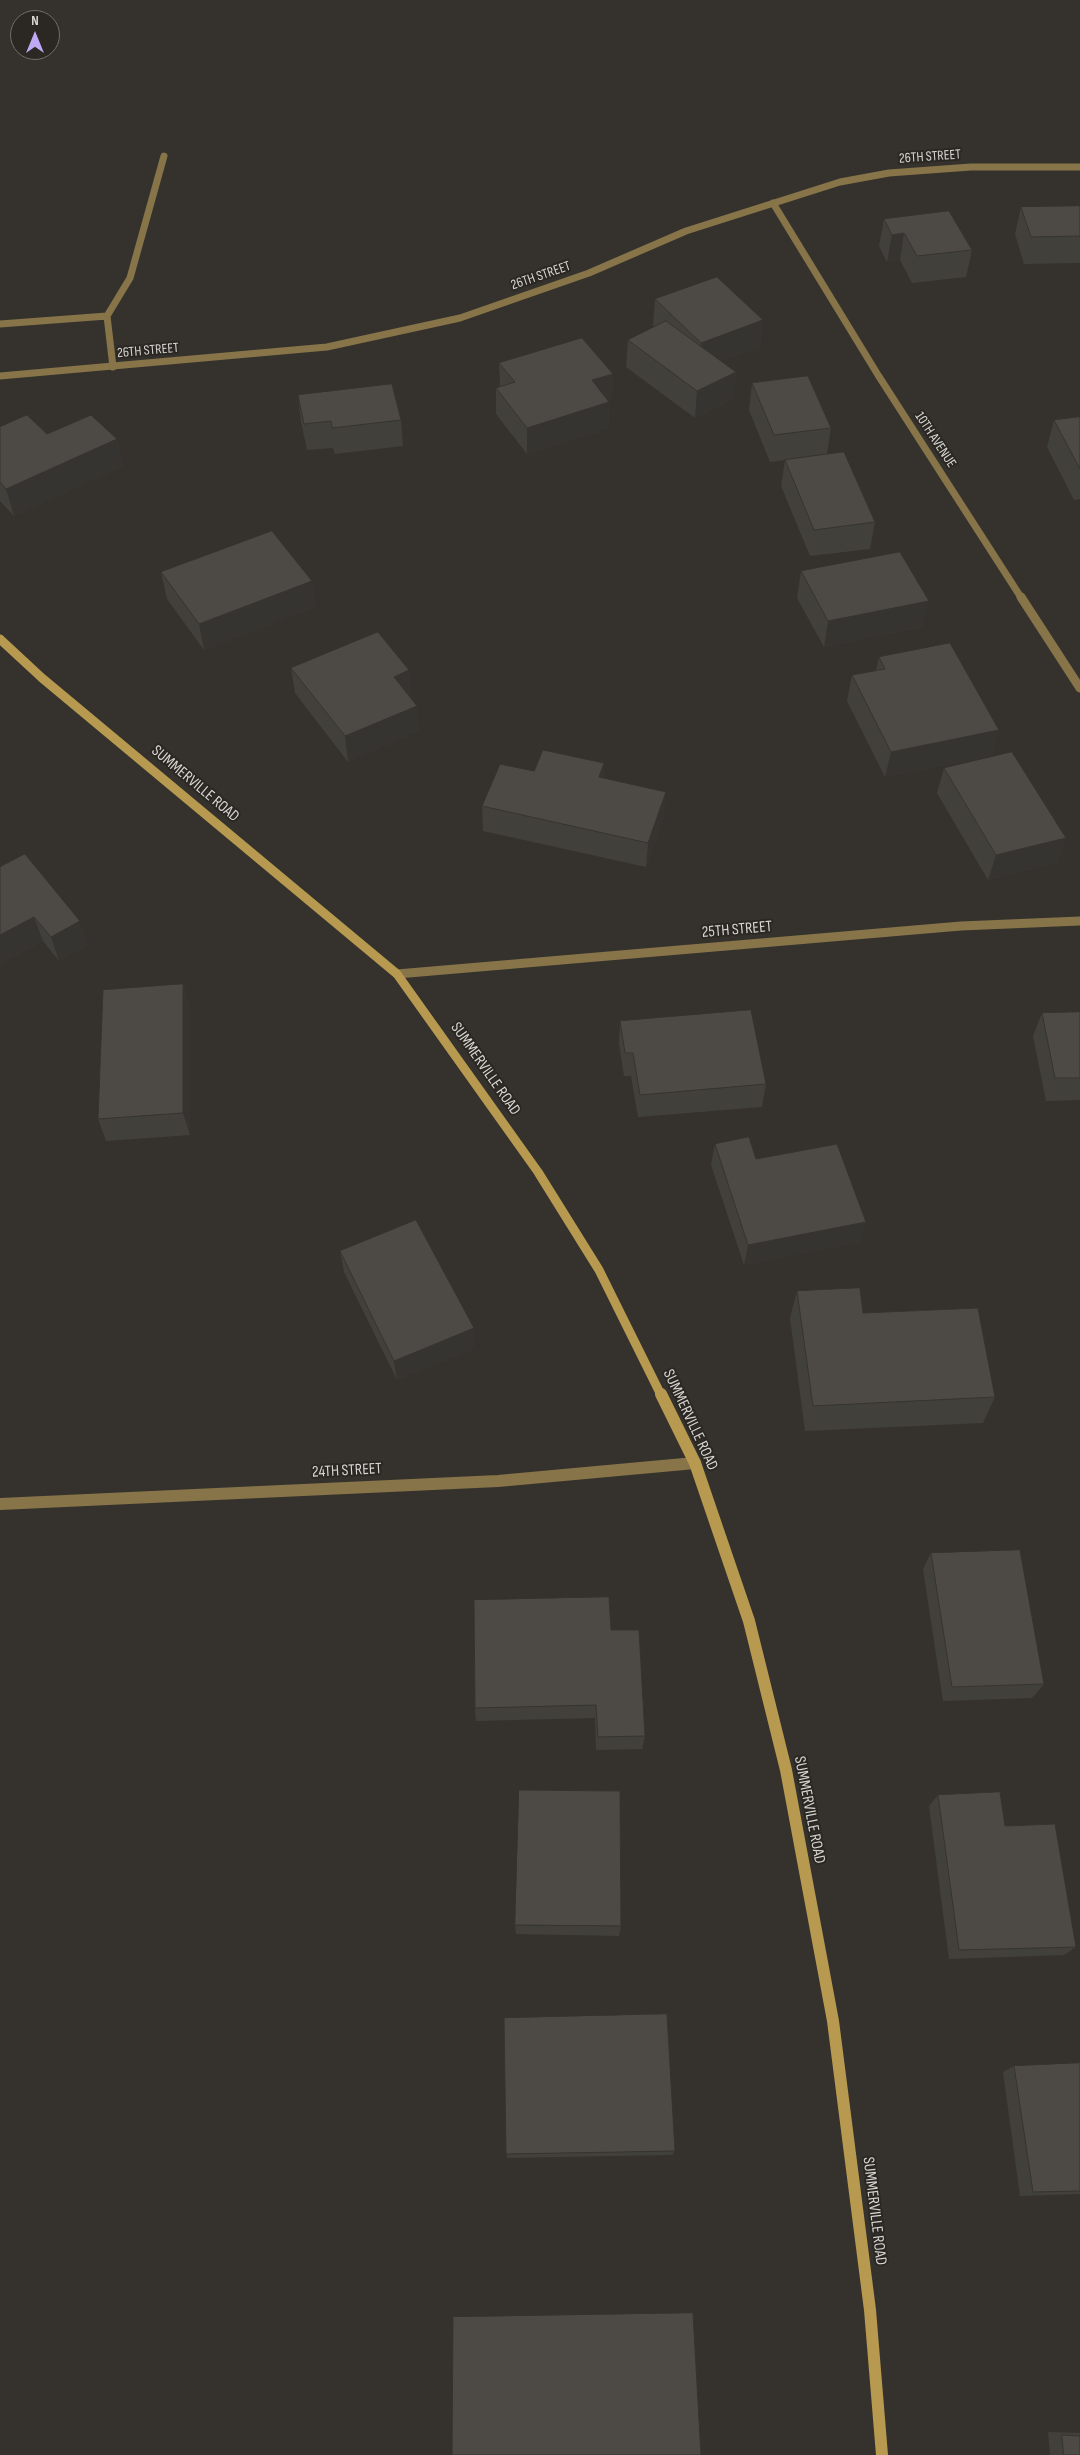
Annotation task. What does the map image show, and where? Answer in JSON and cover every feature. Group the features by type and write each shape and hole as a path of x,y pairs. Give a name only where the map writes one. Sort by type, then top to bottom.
{"main road":[{"name":"SUMMERVILLE ROAD","path":"0,639 42,678 397,974 538,1172 599,1270 695,1463 749,1621 786,1770 830,2002 870,2310 882,2455"}],"street":[{"path":"113,367 107,316 130,278 164,156"},
{"name":"26TH STREET","path":"0,376 328,347 460,318 589,272 686,231 840,182 889,173 970,167 1080,167"},
{"name":"10TH AVENUE","path":"772,203 878,374 1080,688"},
{"path":"0,324 107,316"},
{"name":"25TH STREET","path":"397,974 961,926 1080,921"},
{"name":"24TH STREET","path":"0,1504 498,1480 695,1463"}],"building":[{"path":"1080,206 1080,236 1031,237 1021,207"},
{"path":"949,211 972,250 917,256 904,233 892,235 884,219"},
{"path":"717,277 763,320 701,343 655,299"},
{"path":"666,321 736,372 697,391 628,340"},
{"path":"582,338 613,374 592,380 609,402 527,428 496,388 515,382 499,363"},
{"path":"808,376 831,428 774,435 752,383"},
{"path":"392,384 401,420 332,428 331,421 304,424 298,395"},
{"path":"27,415 47,434 91,415 117,439 6,489 0,482 0,427"},
{"path":"1080,417 1080,469 1054,420"},
{"path":"844,452 875,522 814,530 785,460"},
{"path":"272,531 312,581 199,624 161,572"},
{"path":"900,552 929,601 828,621 801,571"},
{"path":"378,632 409,670 394,677 417,706 345,736 291,668"},
{"path":"950,643 999,730 891,752 852,675 885,669 879,657"},
{"path":"543,750 604,763 599,777 666,792 648,843 482,806 500,764 534,771"},
{"path":"1012,752 1066,838 996,855 944,768"},
{"path":"25,854 80,921 51,937 34,917 0,935 0,867"},
{"path":"183,984 183,1113 98,1119 103,990"},
{"path":"751,1010 766,1084 640,1095 633,1053 625,1053 620,1021"},
{"path":"1080,1012 1080,1078 1055,1078 1042,1013"},
{"path":"749,1137 756,1159 837,1144 866,1222 748,1245 715,1144"},
{"path":"416,1220 474,1328 394,1361 340,1251"},
{"path":"860,1288 863,1313 978,1308 995,1397 813,1406 797,1291"},
{"path":"1020,1550 1044,1684 952,1687 931,1553"},
{"path":"609,1597 611,1630 639,1630 645,1736 598,1737 596,1705 475,1708 474,1600"},
{"path":"519,1790 620,1791 621,1926 515,1925"},
{"path":"1000,1792 1005,1826 1055,1824 1076,1947 959,1950 938,1795"},
{"path":"667,2014 675,2151 506,2154 504,2018"},
{"path":"1080,2063 1080,2191 1033,2192 1014,2066"},
{"path":"693,2313 701,2455 452,2455 453,2317"},
{"path":"1062,2435 1080,2436 1080,2455 1064,2455"}]}
